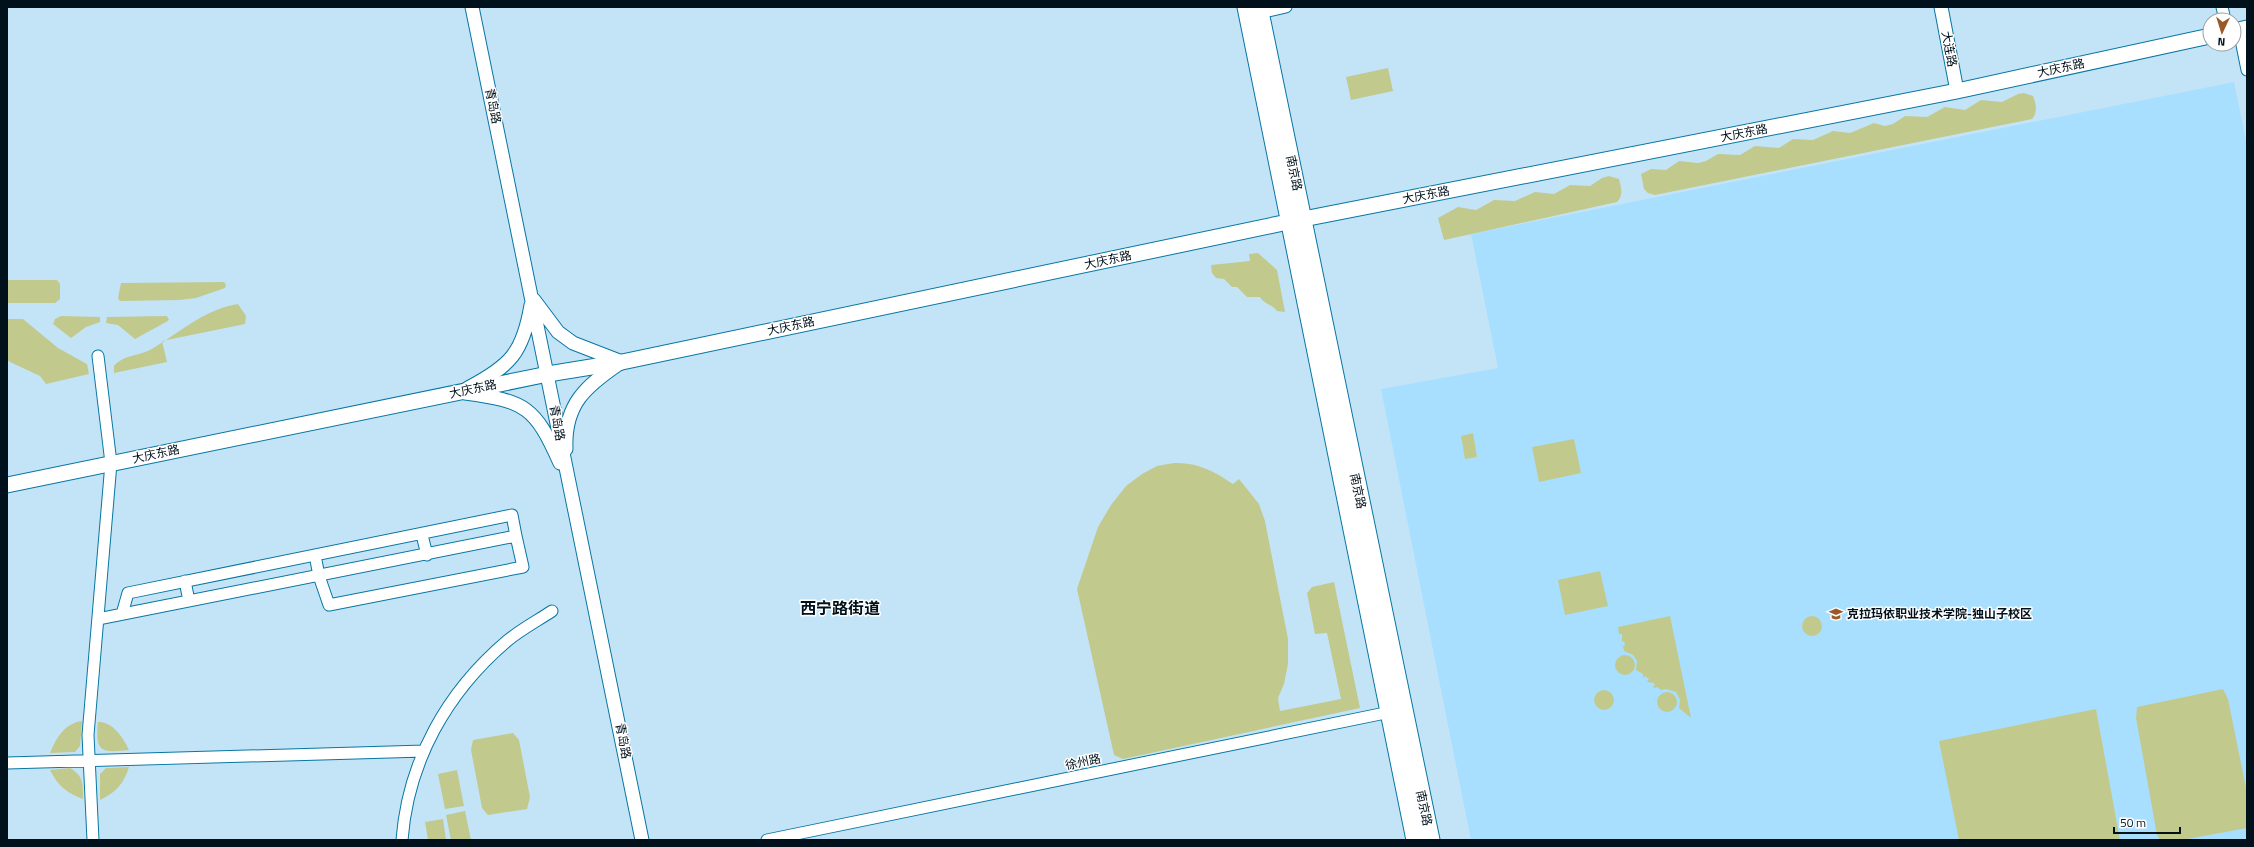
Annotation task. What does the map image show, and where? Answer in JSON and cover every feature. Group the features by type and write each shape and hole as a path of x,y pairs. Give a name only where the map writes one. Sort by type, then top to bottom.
{"main road":[{"name":"南京路","path":"1253,11 1287,142 1293,217 1318,297 1396,711 1415,840"},
{"path":"1253,11 1293,217"},
{"name":"大庆东路","path":"7,485 548,374 622,362 1293,217 1957,91 2202,38"},
{"name":"南京路","path":"1396,711 1431,840"}],"street":[{"name":"青岛路","path":"472,7 548,374 569,485 605,648 642,840"},
{"path":"1253,11 1286,7"},
{"name":"大连路","path":"1941,7 1957,91"},
{"path":"2242,41 2247,70"},
{"path":"532,297 558,332 573,343 622,362"},
{"path":"460,392 497,372 511,358 519,346 528,320 532,297"},
{"path":"93,840 88,736 111,463 98,356"},
{"path":"569,485 566,447 569,424 574,405 584,390 622,362"},
{"path":"460,392 500,398 513,402 530,412 542,426 569,485"},
{"path":"122,614 128,593 315,555 422,535 512,515 523,567 329,605 319,576 315,555"},
{"path":"422,535 427,554"},
{"path":"98,619 516,536"},
{"path":"185,581 189,601"},
{"path":"402,840 404,815 414,774 424,751 450,702 476,670 508,641 552,611"},
{"name":"徐州路","path":"767,840 1396,711"},
{"path":"7,763 424,751"}],"shaded area":[{"name":"克拉玛依职业技术学院-独山子校区","path":"2234,82 2247,146 2247,840 1471,840 1381,389 1498,368 1471,234"}],"green space":[{"path":"1388,68 1393,91 1351,100 1346,77"},
{"path":"2024,93 2033,96 2036,105 2036,111 2032,119 1655,195 1648,193 1644,189 1641,174 1651,169 1666,170 1679,161 1698,163 1706,161 1718,154 1740,155 1755,146 1779,148 1793,139 1813,140 1833,131 1850,133 1874,123 1885,126 1893,124 1905,116 1927,117 1945,107 1965,110 1981,100 2002,102 2018,94"},
{"path":"1609,176 1619,179 1621,197 1617,202 1444,240 1438,218 1458,207 1476,210 1494,200 1515,201 1535,192 1554,194 1570,185 1590,186 1602,178"},
{"path":"1258,253 1277,270 1285,312 1277,311 1264,302 1260,297 1247,297 1237,287 1232,287 1224,279 1216,278 1212,273 1211,265 1250,261 1249,254"},
{"path":"7,280 57,280 60,284 60,299 55,303 7,303"},
{"path":"224,282 226,285 225,288 196,298 180,300 120,301 118,298 121,283"},
{"path":"238,304 246,316 245,324 166,340 192,322 226,307"},
{"path":"61,316 100,317 100,322 86,327 71,338 53,324 55,319"},
{"path":"167,316 169,320 135,339 118,325 106,323 107,317"},
{"path":"7,319 23,319 58,348 87,364 89,374 46,384 40,376 7,360"},
{"path":"162,342 167,362 114,373 114,366 118,362 150,350"},
{"path":"1473,433 1477,457 1465,459 1461,436"},
{"path":"1574,439 1581,473 1539,482 1532,447"},
{"path":"1174,463 1190,464 1205,468 1233,484 1239,479 1259,504 1265,521 1288,639 1288,664 1284,684 1278,698 1280,711 1341,699 1327,633 1315,634 1307,593 1312,587 1334,582 1360,708 1123,759 1114,755 1077,589 1098,527 1111,505 1126,486 1142,474 1157,466"},
{"path":"1600,571 1608,606 1565,615 1558,580"},
{"path":"1670,616 1691,718 1679,708 1680,700 1676,692 1666,689 1661,690 1657,687 1653,687 1655,684 1647,681 1649,679 1645,676 1643,678 1643,674 1636,670 1637,661 1633,655 1624,651 1623,646 1625,645 1624,641 1622,642 1622,634 1619,634 1618,627"},
{"path":"1812,616 1819,619 1822,626 1819,633 1812,636 1805,633 1802,626 1805,619"},
{"path":"1625,655 1632,658 1635,665 1632,672 1625,675 1618,672 1615,665 1618,658"},
{"path":"2223,689 2228,699 2247,793 2247,828 2182,840 2160,840 2157,835 2136,718 2137,707"},
{"path":"1604,690 1611,693 1614,700 1611,707 1604,710 1597,707 1594,700 1597,693"},
{"path":"1667,692 1674,695 1677,702 1674,709 1667,712 1660,709 1657,702 1660,695"},
{"path":"2096,709 2120,840 1959,840 1939,741"},
{"path":"82,721 80,746 75,752 50,753 58,737 66,728 76,722"},
{"path":"98,722 108,724 113,728 121,736 129,750 112,751 102,748 99,745 98,739"},
{"path":"513,733 519,740 530,797 527,809 488,815 482,808 471,750 473,740"},
{"path":"129,767 122,783 114,791 100,800 100,774 106,768"},
{"path":"70,768 78,774 82,781 83,799 72,794 60,785 50,770"},
{"path":"457,770 464,806 445,809 438,774"},
{"path":"465,811 471,840 451,840 446,815"},
{"path":"443,819 446,840 428,840 425,822"}],"place":[{"name":"克拉玛依职业技术学院-独山子校区","path":"1836,614"}],"district":[{"name":"西宁路街道","path":"840,608"}]}
